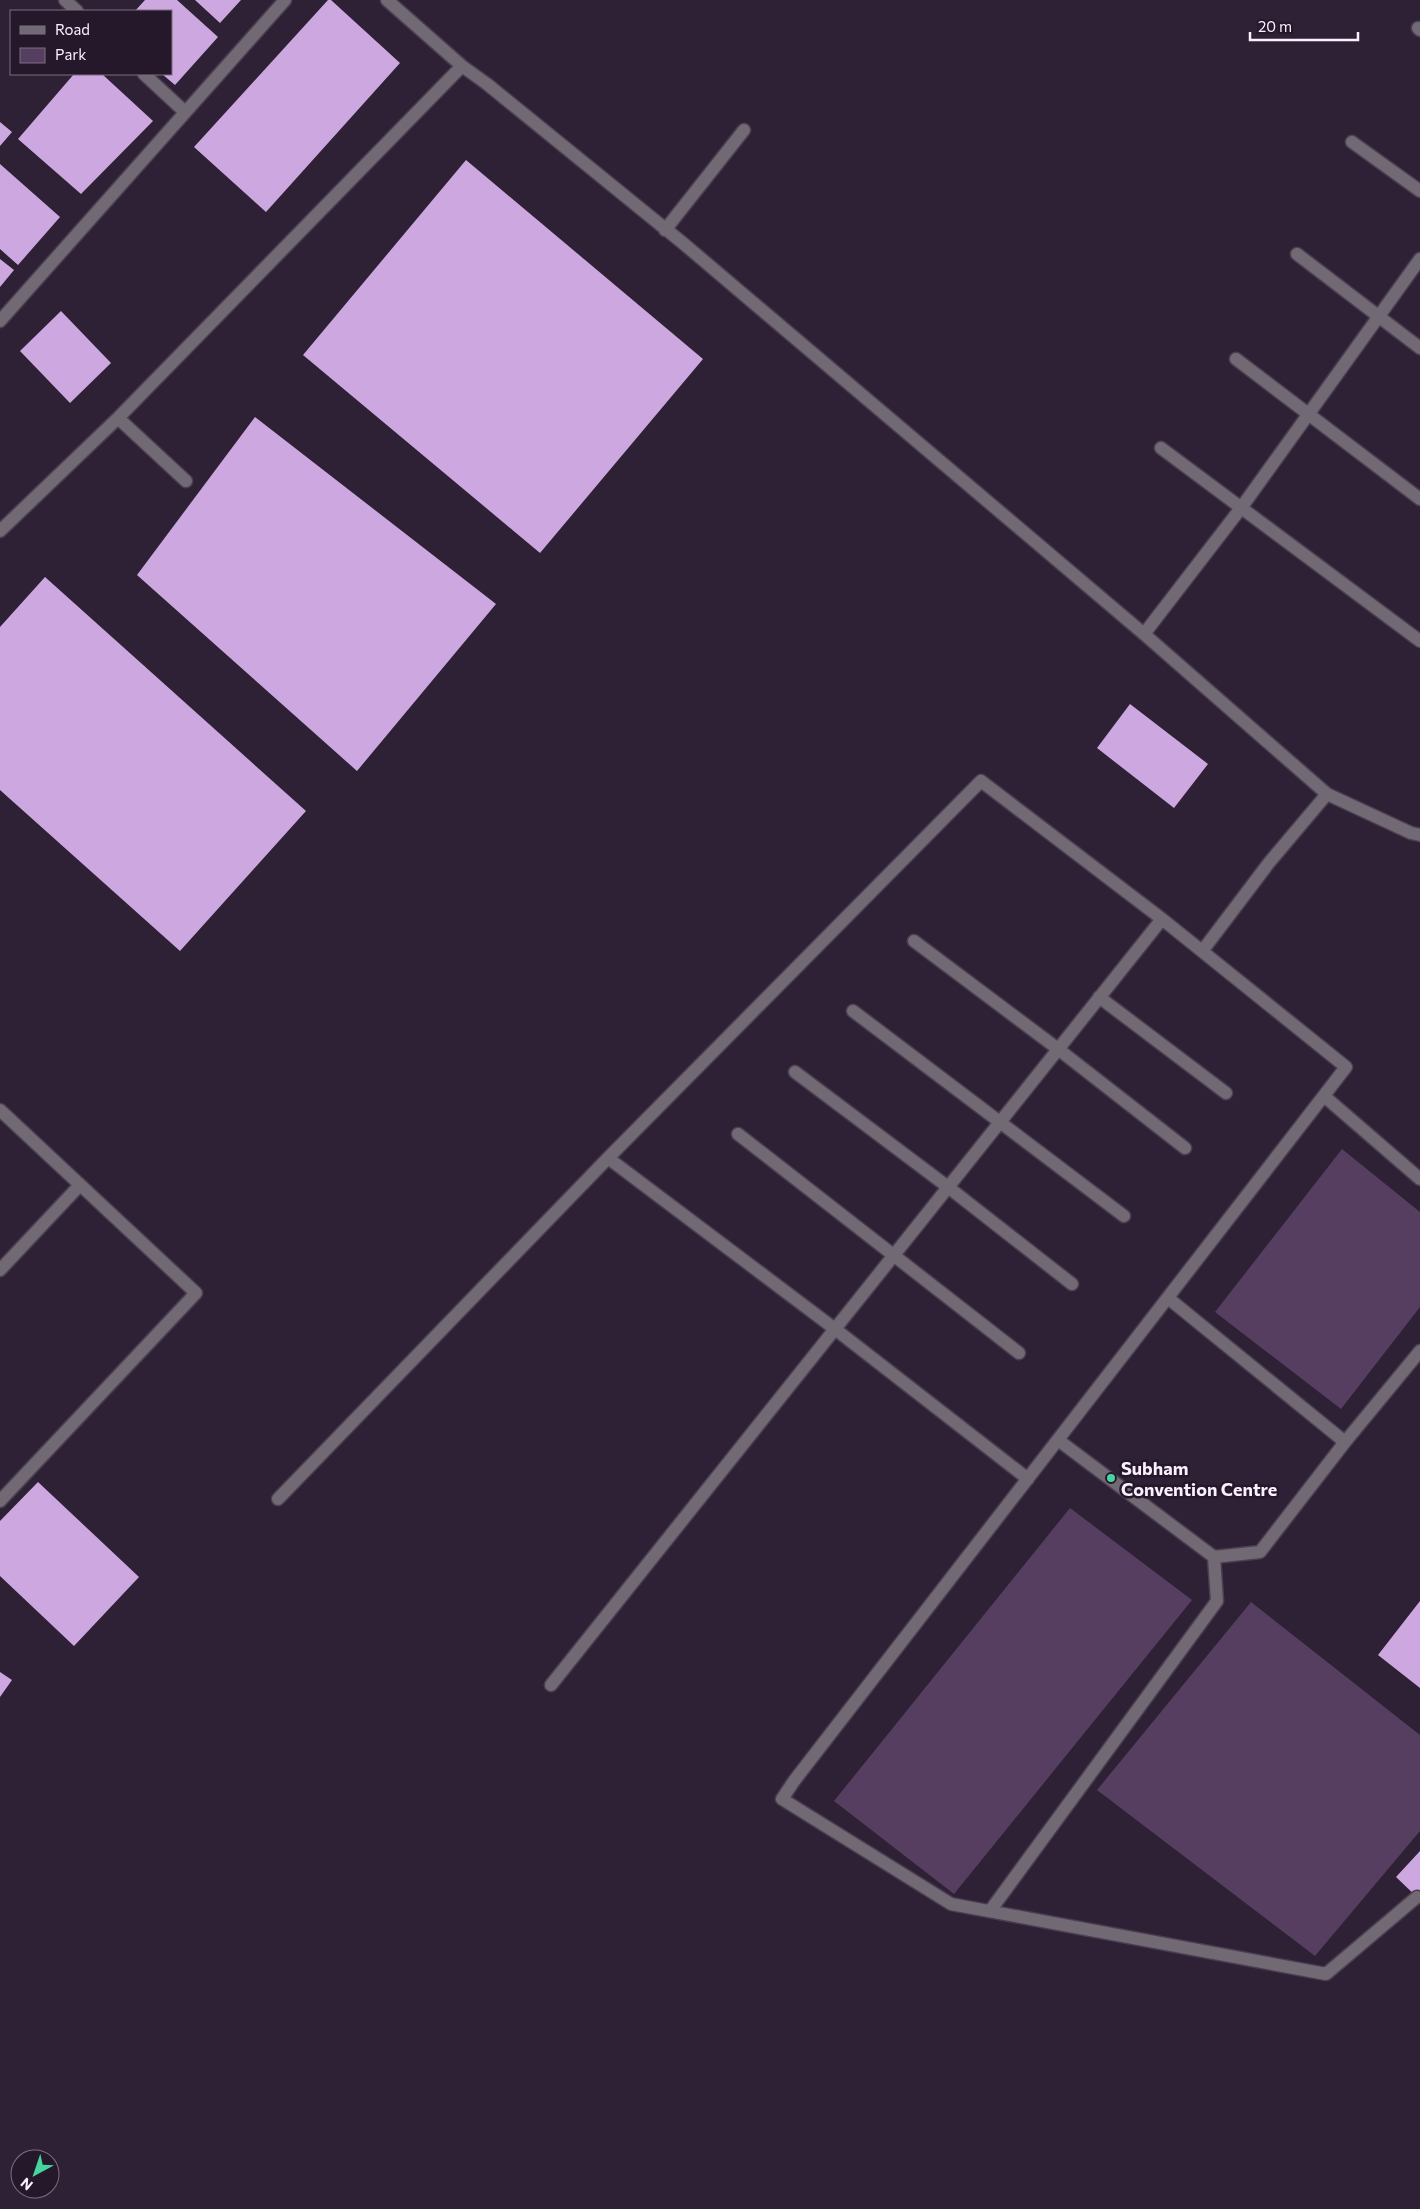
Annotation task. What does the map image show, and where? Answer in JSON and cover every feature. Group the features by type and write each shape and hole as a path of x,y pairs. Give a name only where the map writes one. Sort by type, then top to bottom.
{"street":[{"path":"65,0 76,10"},
{"path":"0,321 285,0"},
{"path":"388,0 462,66 488,84 665,230 1144,634 1327,794 1416,834 1420,822"},
{"path":"0,531 118,418 462,66"},
{"path":"145,75 185,112"},
{"path":"665,230 744,130"},
{"path":"1352,142 1420,191"},
{"path":"1297,254 1420,348"},
{"path":"1144,634 1241,508 1420,259"},
{"path":"1236,359 1420,499"},
{"path":"118,418 186,481"},
{"path":"1161,448 1420,642"},
{"path":"278,1500 608,1158 981,781 1203,950 1346,1067 782,1799 951,1904 1326,1974 1417,1897"},
{"path":"1203,950 1268,864 1327,794"},
{"path":"551,1685 1162,919"},
{"path":"914,941 1058,1049 1185,1148"},
{"path":"1099,997 1226,1093"},
{"path":"853,1011 1124,1216"},
{"path":"795,1072 1072,1284"},
{"path":"1324,1096 1420,1179"},
{"path":"0,1110 196,1293 0,1501"},
{"path":"738,1134 1019,1353"},
{"path":"608,1158 835,1328 1028,1479"},
{"path":"0,1270 80,1185"},
{"path":"1168,1298 1345,1442"},
{"path":"1058,1440 1214,1558 1260,1552 1345,1442 1420,1351"},
{"path":"990,1910 1217,1601 1214,1558"}],"green space":[{"path":"1342,1149 1420,1212 1420,1307 1341,1409 1215,1312"},
{"path":"1070,1508 1192,1600 954,1894 834,1801"},
{"path":"1251,1602 1420,1735 1420,1831 1315,1956 1097,1790"}],"building":[{"path":"145,0 177,0 218,37 175,85 163,75 172,75 172,10 136,10"},
{"path":"195,0 241,0 220,23"},
{"path":"328,0 331,0 400,63 266,212 194,147"},
{"path":"73,75 103,75 153,121 81,194 18,139"},
{"path":"0,122 12,132 0,146"},
{"path":"466,160 703,359 540,553 303,355"},
{"path":"0,164 60,217 18,265 0,249"},
{"path":"0,259 14,270 0,287"},
{"path":"61,311 111,363 70,403 20,351"},
{"path":"255,417 496,604 357,771 137,575"},
{"path":"45,577 306,811 180,951 0,790 0,627"},
{"path":"1130,704 1208,764 1174,808 1097,748"},
{"path":"38,1482 139,1577 74,1646 0,1576 0,1521"},
{"path":"1420,1601 1420,1688 1378,1655"},
{"path":"0,1672 12,1680 0,1697"},
{"path":"1420,1851 1420,1900 1396,1877"}],"place":[{"name":"Subham Convention Centre","path":"1111,1478"}]}
